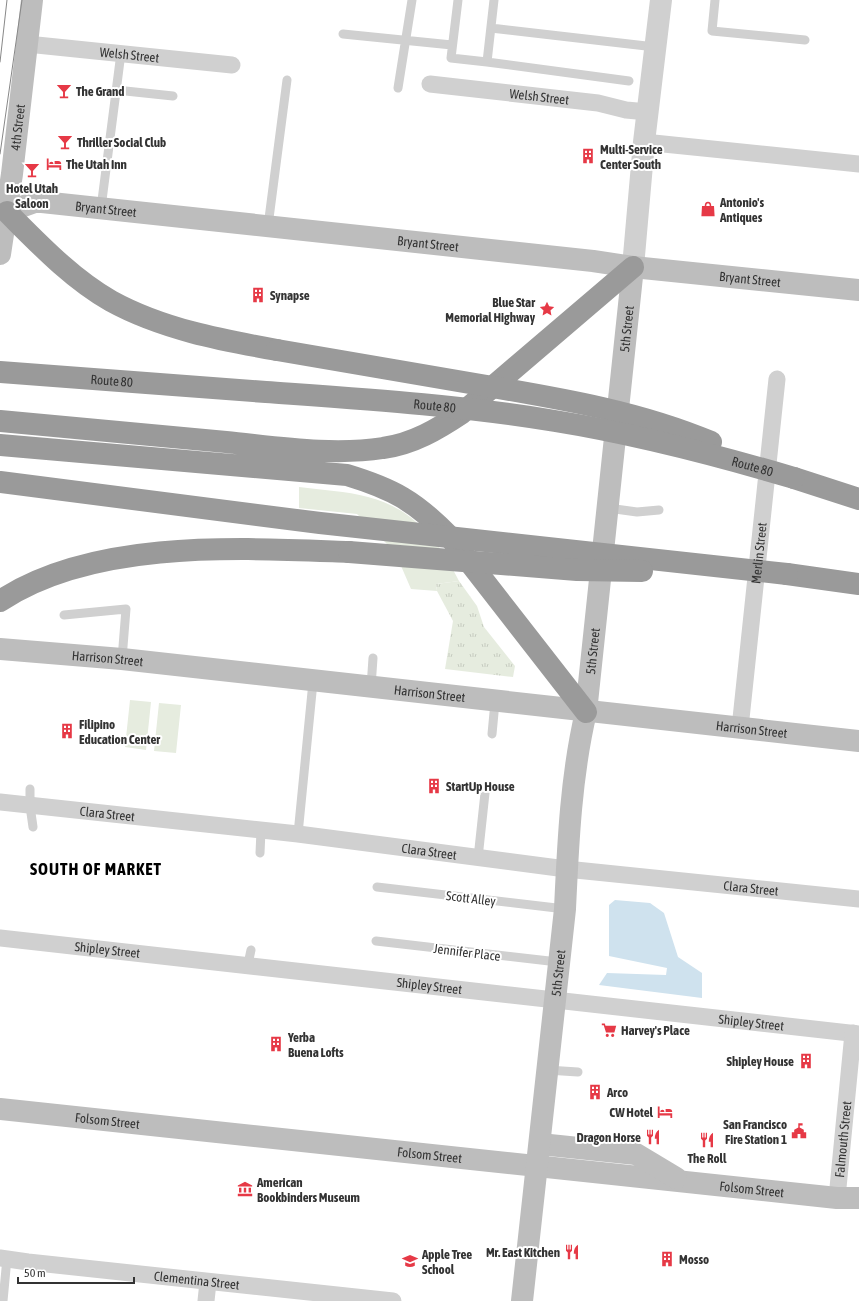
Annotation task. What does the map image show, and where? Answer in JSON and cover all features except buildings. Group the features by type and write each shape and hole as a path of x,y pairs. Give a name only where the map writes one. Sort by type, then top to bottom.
{"highway":[{"path":"3,210 59,264 110,301 138,314 177,328 224,340 537,395 608,409 654,421 699,437 794,478"},
{"path":"0,420 264,446 348,451 384,448 413,441 438,429 462,413 633,267"},
{"name":"Route 80","path":"0,372 354,397 489,411 623,433 733,460 859,499"},
{"path":"0,445 346,475 376,484 392,491 427,513 449,536 586,712"},
{"path":"0,482 320,523 787,574 859,584"},
{"path":"0,601 39,580 67,569 96,561 130,556 207,551 300,550 349,552 576,570 787,574"}],"main road":[{"name":"4th Street","path":"0,254 3,210 32,0"},
{"name":"Bryant Street","path":"3,210 35,202 859,290"},
{"name":"5th Street","path":"522,1301 565,909 566,869 579,741 586,712 633,267"},
{"name":"Harrison Street","path":"0,649 122,659 313,682 859,741"},
{"path":"0,1094 30,1112"},
{"name":"Folsom Street","path":"0,1109 682,1182 837,1198 859,1198"},
{"path":"540,1144 636,1154 682,1182"}],"street":[{"name":"5th Street","path":"633,267 644,142 661,0"},
{"name":"Welsh Street","path":"27,44 232,65"},
{"name":"Welsh Street","path":"430,84 598,103 626,110 648,112"},
{"path":"644,142 859,164"},
{"name":"Merlin Street","path":"740,728 778,379"},
{"name":"Clara Street","path":"0,802 298,834 566,869 859,899"},
{"name":"Shipley Street","path":"0,938 249,957 554,1000 856,1034"},
{"name":"Falmouth Street","path":"837,1198 856,1034"},
{"name":"Clementina Street","path":"4,1258 208,1282 393,1301"},
{"path":"206,1301 208,1282"}],"lane":[{"path":"398,88 412,0"},
{"path":"458,0 451,58 629,80"},
{"path":"487,62 494,0"},
{"path":"715,0 712,31 805,40"},
{"path":"491,28 655,47"},
{"path":"344,34 452,45"},
{"path":"101,209 121,53"},
{"path":"268,226 287,80"},
{"path":"116,90 173,96"},
{"path":"608,508 637,512 658,510"},
{"path":"64,615 126,609 122,659"},
{"path":"371,688 373,658"},
{"path":"298,834 313,682"},
{"path":"492,734 495,702"},
{"path":"30,789 30,806 34,827"},
{"path":"478,858 485,793"},
{"path":"260,853 261,831"},
{"name":"Scott Alley","path":"377,887 565,909"},
{"name":"Jennifer Place","path":"376,941 558,962"},
{"path":"547,1070 578,1072"},
{"path":"3,1301 4,1258"}],"green space":[{"path":"299,487 360,495 384,502 399,509 412,518 434,540 459,581 436,584 437,591 411,589 395,552 357,514 299,508"},
{"path":"459,581 477,606 484,627 515,666 513,677 445,669 453,621 437,591 436,584"},
{"path":"130,700 151,702 146,750 125,747"},
{"path":"159,703 181,705 176,753 154,751"}],"water":[{"path":"615,900 650,903 664,913 678,957 702,973 702,998 599,985 607,973 666,975 667,968 609,956 609,905"}],"tram line":[{"path":"0,62 7,0"},
{"path":"0,154 22,0"}],"place":[{"name":"The Grand","path":"64,91"},
{"name":"Thriller Social Club","path":"65,142"},
{"name":"Multi-Service Center South","path":"588,156"},
{"name":"The Utah Inn","path":"54,164"},
{"name":"Hotel Utah Saloon","path":"32,170"},
{"name":"Antonio's Antiques","path":"708,209"},
{"name":"Synapse","path":"258,295"},
{"name":"Blue Star Memorial Highway","path":"547,309"},
{"name":"Filipino Education Center","path":"67,731"},
{"name":"StartUp House","path":"434,786"},
{"name":"Harvey's Place","path":"609,1030"},
{"name":"Yerba Buena Lofts","path":"276,1044"},
{"name":"Shipley House","path":"806,1061"},
{"name":"Arco","path":"595,1092"},
{"name":"CW Hotel","path":"665,1112"},
{"name":"San Francisco Fire Station 1","path":"799,1131"},
{"name":"Dragon Horse","path":"653,1137"},
{"name":"The Roll","path":"707,1140"},
{"name":"American Bookbinders Museum","path":"245,1189"},
{"name":"Mr. East Kitchen","path":"572,1252"},
{"name":"Mosso","path":"667,1259"},
{"name":"Apple Tree School","path":"410,1261"}],"district":[{"name":"SOUTH OF MARKET","path":"96,869"}]}
